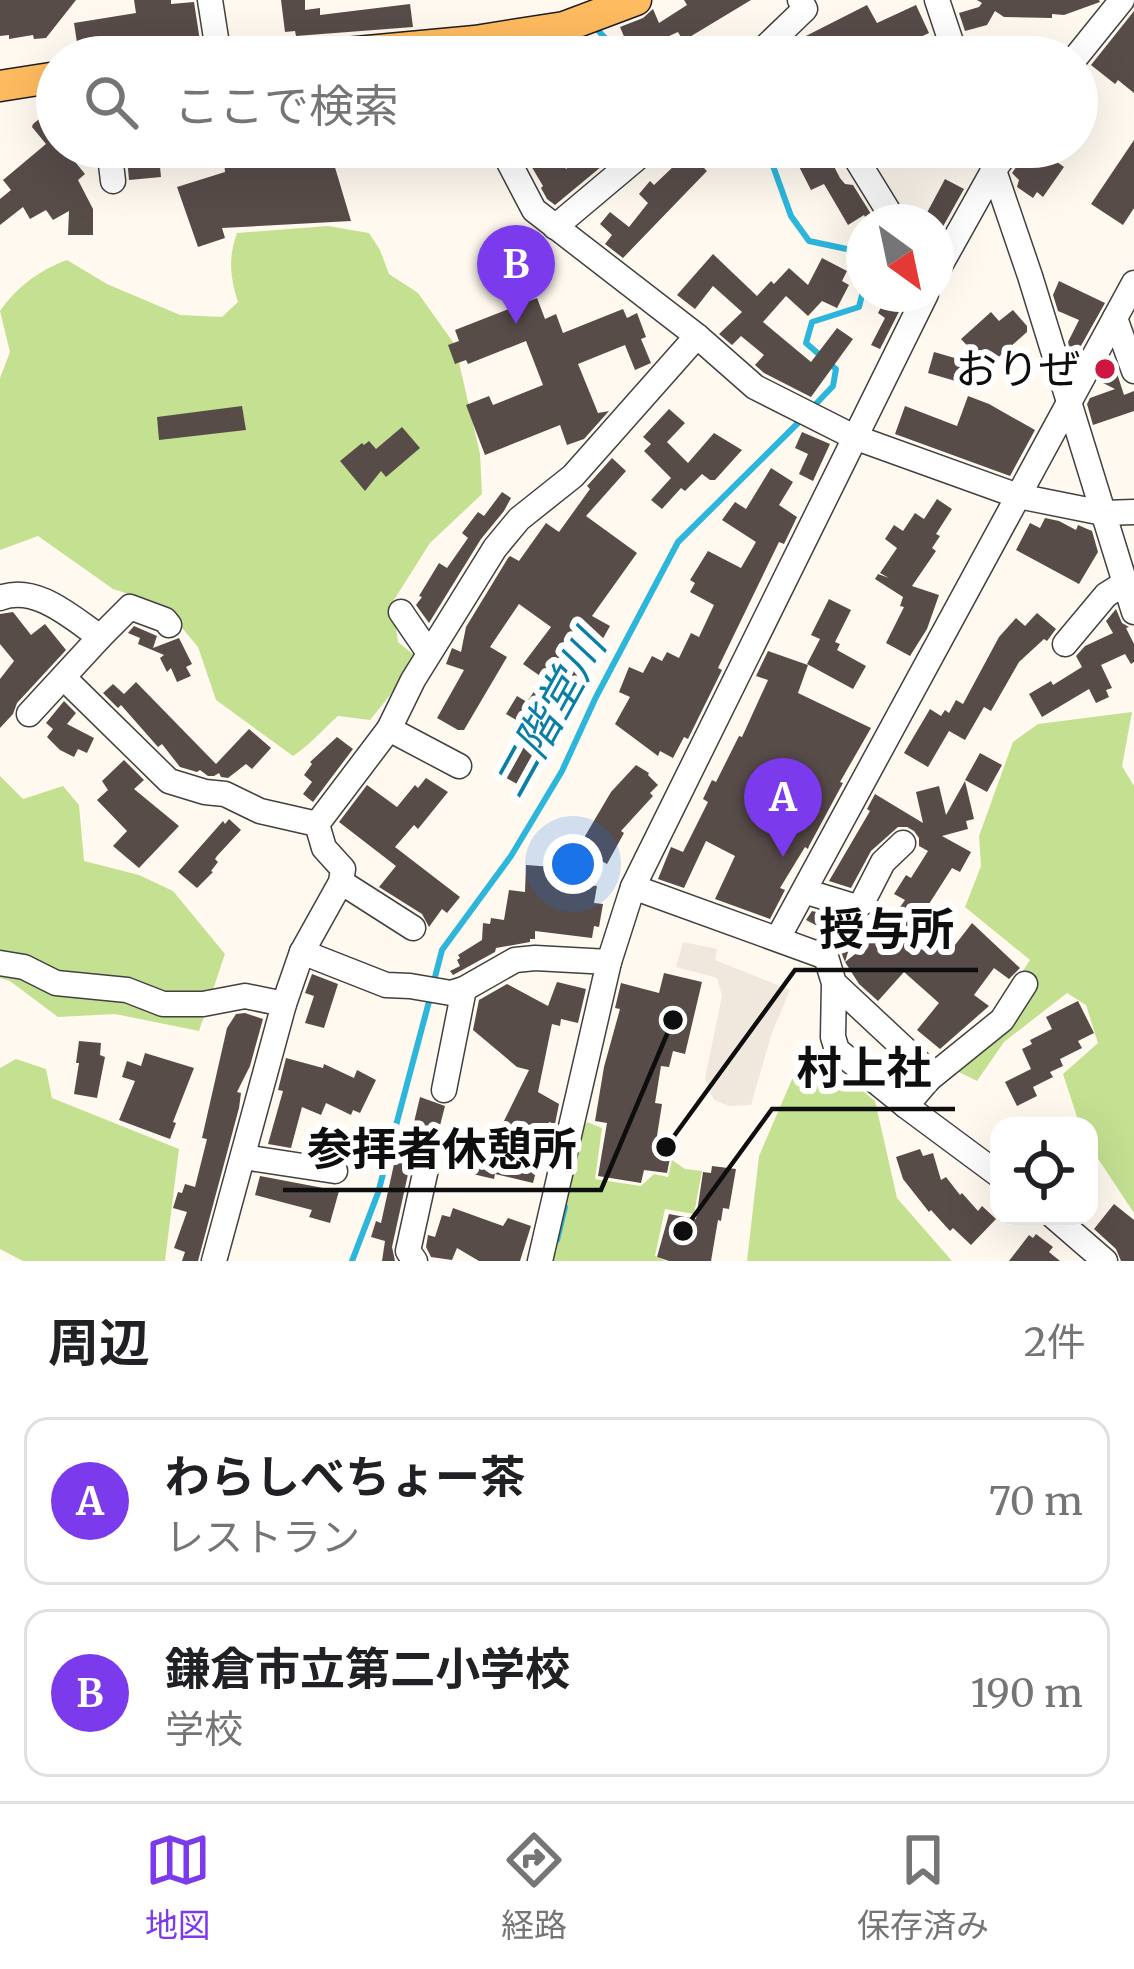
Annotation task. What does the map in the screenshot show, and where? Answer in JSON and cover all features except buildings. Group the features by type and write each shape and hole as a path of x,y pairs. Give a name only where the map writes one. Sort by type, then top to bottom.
{"main road":[{"path":"527,36 631,2"},
{"path":"0,86 36,80"}],"street":[{"path":"210,0 216,36"},
{"path":"777,36 805,9 800,0"},
{"path":"938,0 949,36"},
{"path":"1093,36 1122,0"},
{"path":"111,168 112,182"},
{"path":"513,168 534,210 755,387 854,436 1018,496 1103,513 1134,512"},
{"path":"555,227 625,168"},
{"path":"862,168 884,204"},
{"path":"954,232 985,168"},
{"path":"992,168 1134,612"},
{"path":"778,938 1134,283"},
{"path":"540,1261 609,962 633,887 917,312"},
{"path":"1115,318 1134,371"},
{"path":"317,824 389,729 412,680 484,564 519,519 573,476 697,337"},
{"path":"1065,644 1106,595 1125,583"},
{"path":"5,596 25,595 48,603 100,637"},
{"path":"28,714 130,608 169,625"},
{"path":"401,612 429,653"},
{"path":"64,677 169,781 225,794 260,812 317,824"},
{"path":"389,729 459,766"},
{"path":"214,1261 284,1004 302,952 341,882 343,869 324,848 317,824"},
{"path":"803,891 854,906 862,903 884,862 903,843"},
{"path":"341,882 413,928"},
{"path":"633,887 826,957 834,982 837,1050 990,1167"},
{"path":"302,952 386,985 451,993 514,960 609,962"},
{"path":"0,963 24,967 56,982 127,990 163,1004 203,1004 244,996 284,1004"},
{"path":"834,982 925,1068 929,1079"},
{"path":"906,1106 929,1079 1002,1020 1025,984"},
{"path":"444,1090 464,989"},
{"path":"243,1156 335,1172"},
{"path":"415,1261 408,1251 426,1169"},
{"path":"1063,1225 1105,1261"}],"green space":[{"path":"328,226 369,233 389,274 418,293 455,345 480,454 482,494 430,543 392,603 398,642 419,659 370,720 338,716 293,756 216,700 198,647 163,605 113,589 38,536 0,550 0,378 10,352 0,311 29,280 67,260 107,284 180,315 222,317 238,302 231,268 237,233"},
{"path":"1132,712 1122,766 1134,786 1134,1213 1098,1159 1098,1117 1077,1117 1063,1074 1098,1043 1086,1005 1067,993 1004,1042 977,1081 957,1071 1030,960 965,907 981,866 979,836 1013,742 1038,724"},
{"path":"0,776 23,799 63,786 79,805 84,861 139,875 173,891 225,954 199,1031 115,1014 58,1017 0,978"},
{"path":"16,1059 46,1069 52,1098 179,1149 165,1261 23,1261 0,1249 0,1068"},
{"path":"828,1062 875,1101 897,1198 952,1261 747,1261 759,1156 799,1063"},
{"path":"587,1122 602,1128 595,1179 641,1186 654,1174 668,1177 672,1160 685,1169 702,1171 694,1214 665,1209 655,1256 665,1261 546,1261 574,1139"}],"shaded area":[{"path":"683,942 717,949 715,960 790,990 751,1105 729,1106 714,1100 705,1078 722,996 717,978 676,967"}],"waterway":[{"name":"二階堂川","path":"593,25 603,36"},
{"name":"二階堂川","path":"774,168 791,216 809,241 846,249"},
{"name":"二階堂川","path":"821,356 806,343 812,322 846,311"},
{"name":"二階堂川","path":"813,407 833,386 836,369 831,365"},
{"name":"二階堂川","path":"434,981 442,950 511,856 562,771 678,542 804,417"},
{"name":"二階堂川","path":"352,1261 378,1193 431,994"},
{"path":"557,1240 565,1207"}],"place":[{"name":"鎌倉市立第二小学校","path":"516,324"},
{"name":"おりぜ","path":"1105,369"},
{"name":"わらしべちょー茶","path":"783,857"},
{"name":"参拝者休憩所","path":"673,1020"},
{"name":"授与所","path":"666,1147"},
{"name":"村上社","path":"683,1231"}]}
